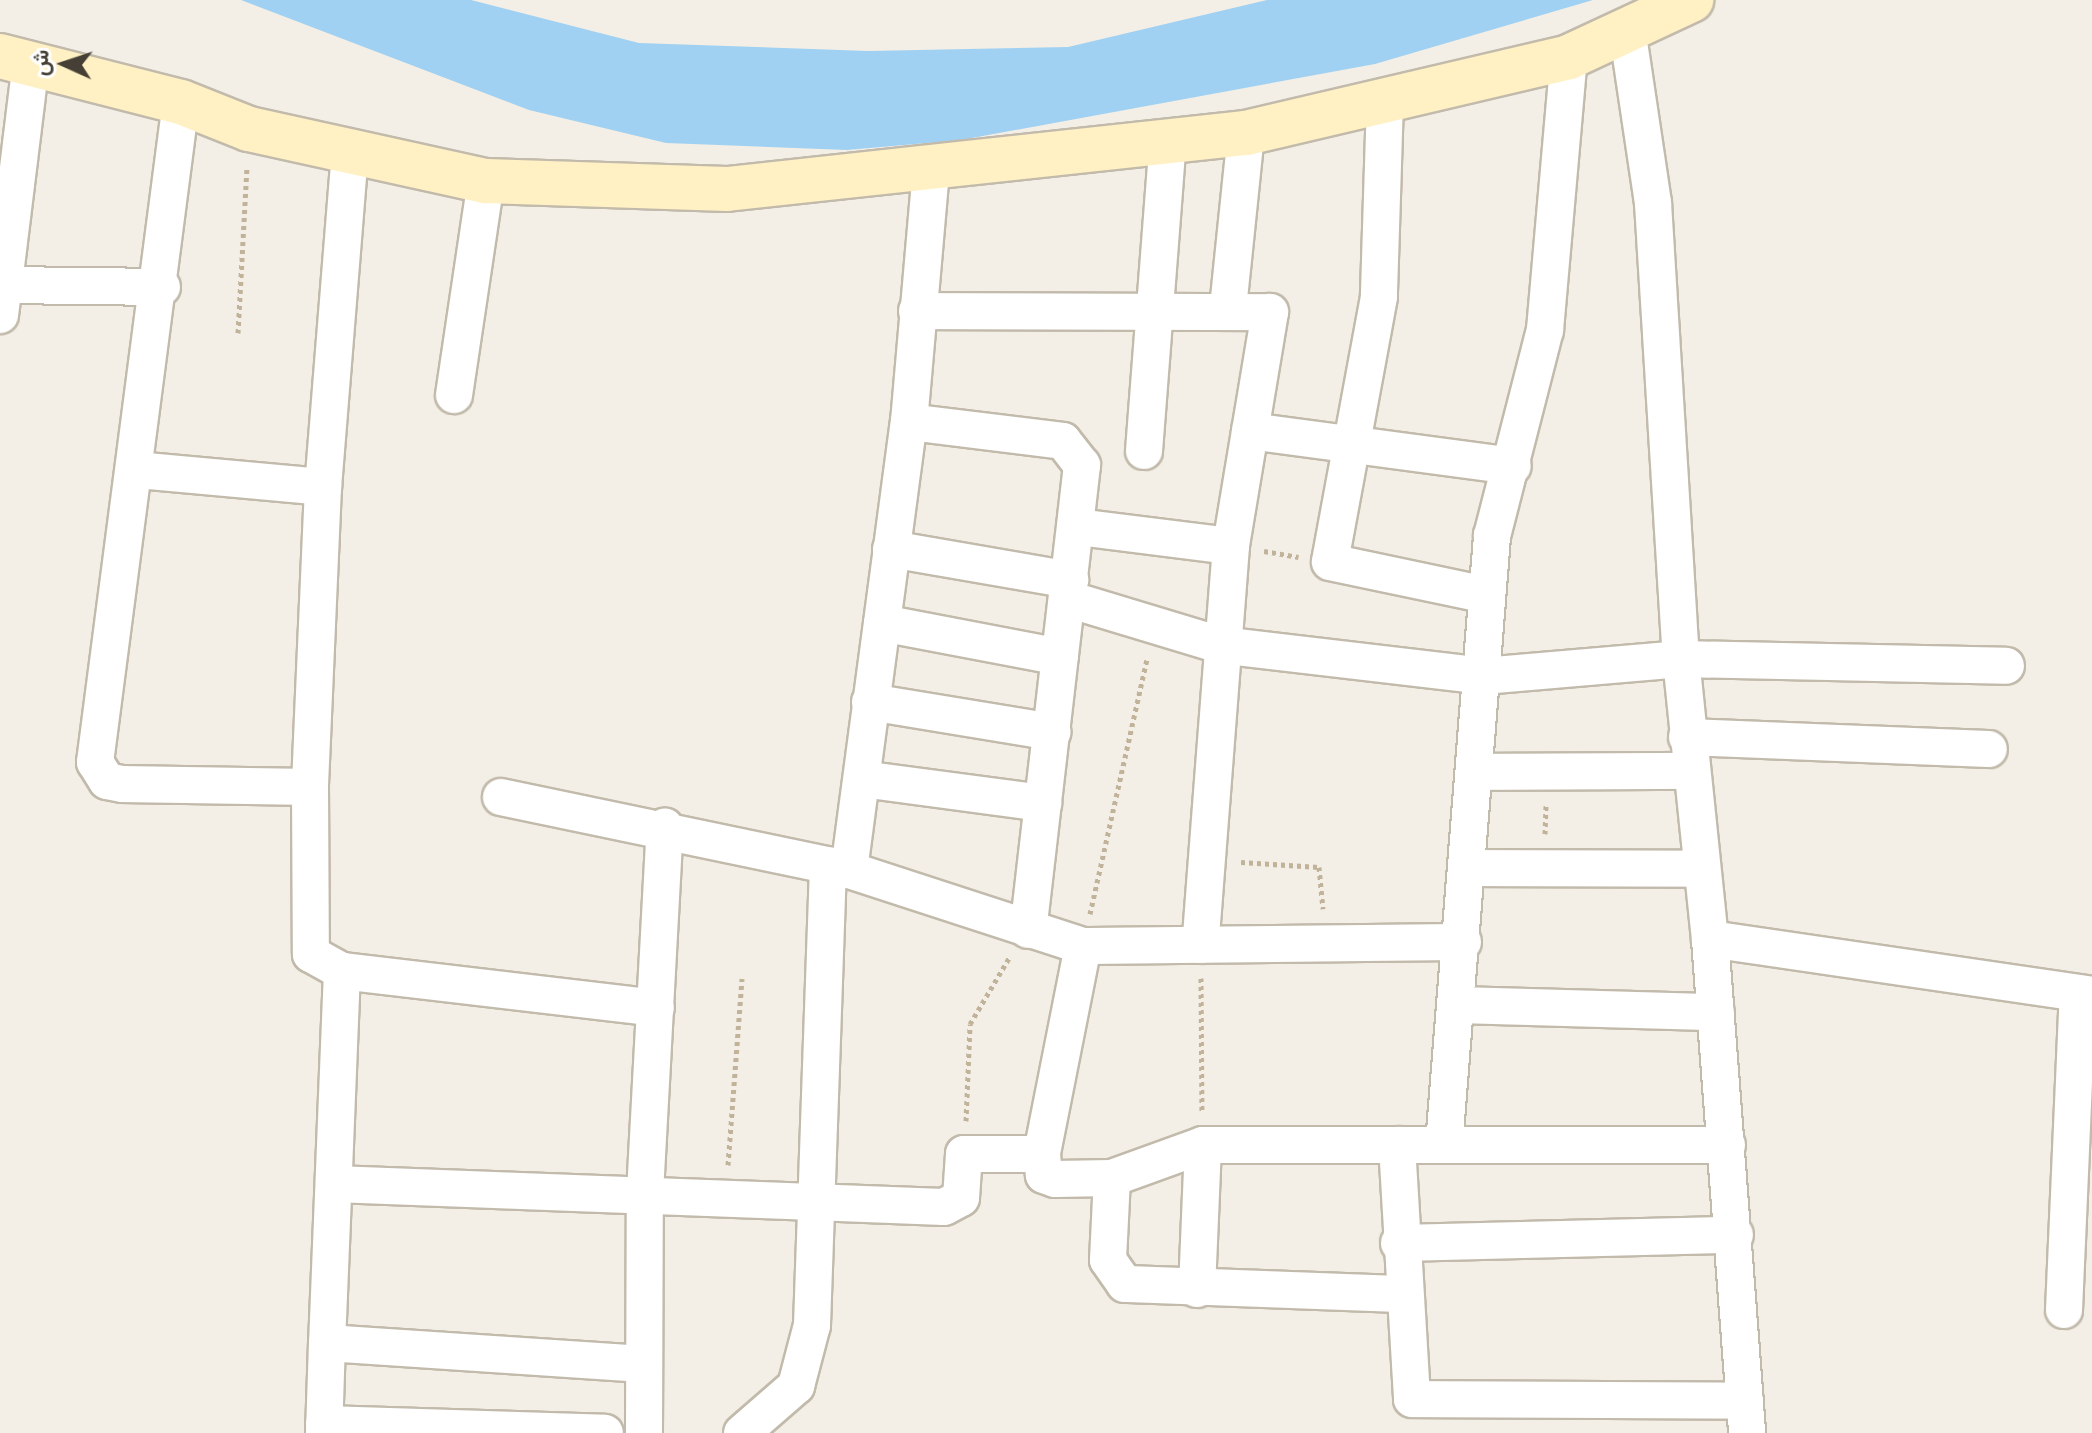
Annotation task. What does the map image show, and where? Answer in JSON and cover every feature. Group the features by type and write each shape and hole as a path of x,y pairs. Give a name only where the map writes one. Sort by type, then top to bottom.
{"street":[{"path":"162,287 1,300 16,59 181,102 249,129 486,181 727,189 931,172 1168,140 1246,133 1569,57 1691,0"},
{"path":"1397,1145 1407,1391 1419,1401 1746,1417 1735,1235 1710,939 1688,754 1653,203 1627,29"},
{"path":"1444,1145 1478,772 1486,595 1498,502 1513,466 1545,330 1569,57"},
{"path":"1385,101 1379,297 1354,446 1330,562 1486,595"},
{"path":"181,102 162,287 137,470 103,678 100,774 123,784 310,787"},
{"path":"1228,308 1246,133"},
{"path":"1144,451 1168,140"},
{"path":"350,152 323,487 310,787 308,936 320,965 342,971 656,1008"},
{"path":"742,1433 796,1386 801,1371 821,1200 839,868 862,779 909,422 931,172"},
{"path":"454,395 486,181"},
{"path":"917,311 1258,308 1273,320 1231,546 1220,645 1200,945"},
{"path":"909,422 1063,441 1082,465 1078,527 1028,930"},
{"path":"1250,431 1513,466"},
{"path":"137,470 323,487"},
{"path":"1078,527 1231,546"},
{"path":"891,549 1069,589 1154,628 1220,645 1483,676 1681,659 2006,666"},
{"path":"882,623 1060,657"},
{"path":"870,702 1053,732"},
{"path":"1478,772 1548,771 1688,754 1989,749"},
{"path":"862,779 1043,803"},
{"path":"501,797 665,827 839,868 1083,946 1463,942"},
{"path":"644,1433 645,1193 665,827"},
{"path":"1470,868 1701,869"},
{"path":"1710,939 2085,994 2064,1310"},
{"path":"1083,946 1042,1154 1044,1175 1055,1179 1112,1178 1203,1145 1727,1145"},
{"path":"342,971 324,1428 605,1433"},
{"path":"1458,1005 1716,1012"},
{"path":"1197,1289 1203,1145"},
{"path":"334,1184 726,1194 951,1207 961,1198 964,1154 1042,1154"},
{"path":"1112,1178 1112,1276 1125,1284 1402,1294"},
{"path":"1399,1243 1735,1235"},
{"path":"327,1343 643,1364"}],"path":[{"path":"238,333 249,129"},
{"path":"1231,546 1330,562"},
{"path":"1083,946 1154,628"},
{"path":"1543,870 1548,771"},
{"path":"1204,861 1319,867 1321,942"},
{"path":"964,1154 970,1024 1028,930"},
{"path":"1200,945 1203,1145"},
{"path":"726,1194 742,979"}],"water":[{"path":"241,0 471,0 639,43 868,51 1068,47 1267,0 1593,0 1375,64 961,140 847,150 666,143 529,110"}]}
